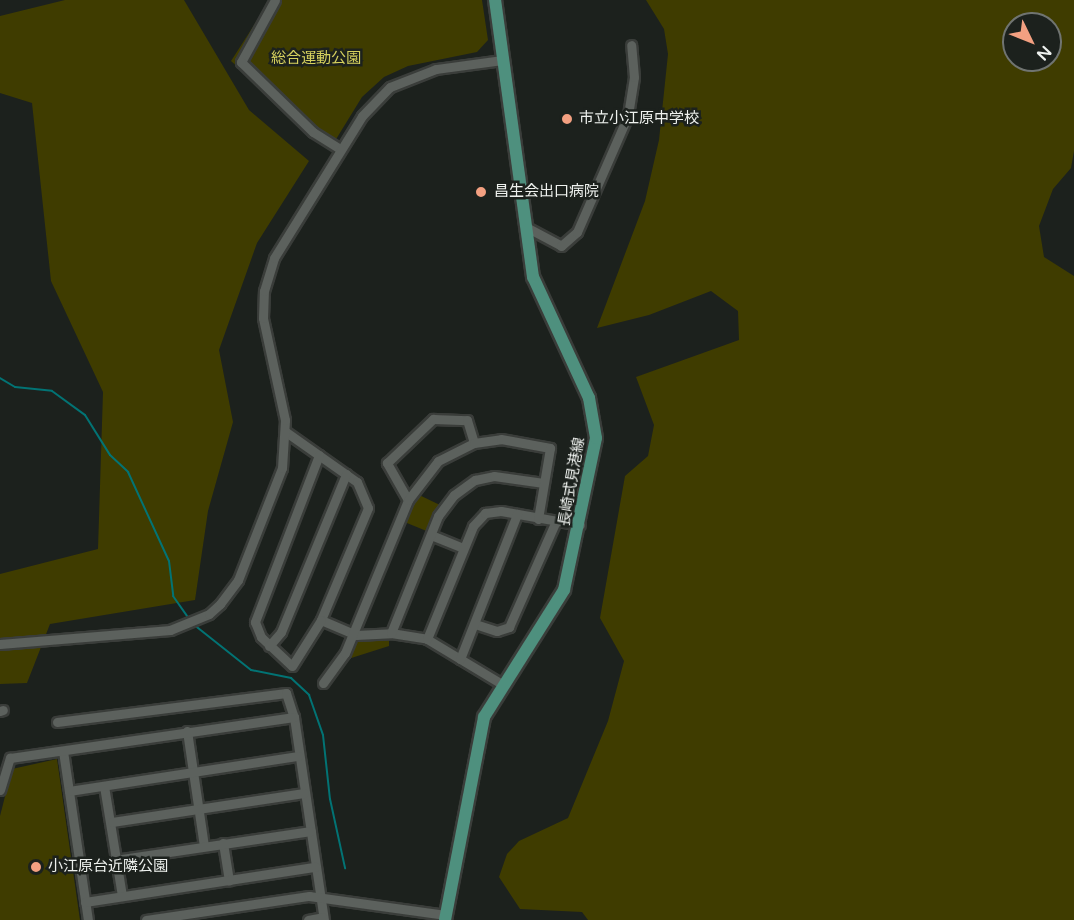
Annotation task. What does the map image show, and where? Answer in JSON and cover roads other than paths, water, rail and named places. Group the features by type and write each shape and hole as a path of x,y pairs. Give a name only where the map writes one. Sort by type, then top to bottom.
{"main road":[{"name":"長崎式見港線","path":"445,918 465,832 475,753 484,717 502,684 564,590 580,525 594,449 594,416 539,292 526,228 495,0"}],"street":[{"path":"276,0 241,62 313,132 340,149"},
{"path":"526,228 561,246 577,232 628,115 634,77 631,45"},
{"path":"0,644 170,630 209,614 238,580 282,468 286,432 265,333 264,291 283,242 340,149 375,100 410,76 503,60"},
{"path":"408,500 387,463 433,419 467,420 474,443"},
{"path":"286,432 319,455 346,474 365,494 368,508 321,620 292,666 269,646 256,630 256,609 319,455"},
{"path":"323,683 335,671 353,633 408,500 438,461 474,443 501,439 550,448 538,519"},
{"path":"269,646 281,632 346,474"},
{"path":"392,633 431,535 454,495 475,480 494,476 544,483"},
{"path":"427,639 473,525 485,513 517,514 580,525"},
{"path":"460,659 517,514"},
{"path":"475,624 497,631 509,627 556,521"},
{"path":"431,535 464,548"},
{"path":"321,620 353,633 392,633 427,639 502,684"},
{"path":"57,722 286,693 294,717 324,919 308,920"},
{"path":"0,790 5,757 63,751 187,730 294,717"},
{"path":"187,730 204,846"},
{"path":"63,751 88,920"},
{"path":"69,791 298,756"},
{"path":"104,786 112,822 115,860 122,896"},
{"path":"112,822 304,793"},
{"path":"115,860 311,831"},
{"path":"223,843 229,881"},
{"path":"86,902 315,867"},
{"path":"146,920 319,897 445,918"}],"waterway":[{"path":"0,378 15,387 52,391 85,415 110,455 128,472 169,561 173,596 189,619"},
{"path":"193,624 251,670 291,678 309,695 323,735 330,799 345,868"}],"place":[{"name":"市立小江原中学校","path":"567,119"},
{"name":"昌生会出口病院","path":"481,192"},
{"name":"小江原台近隣公園","path":"36,867"}],"park label":[{"name":"総合運動公園","path":"316,59"}]}
